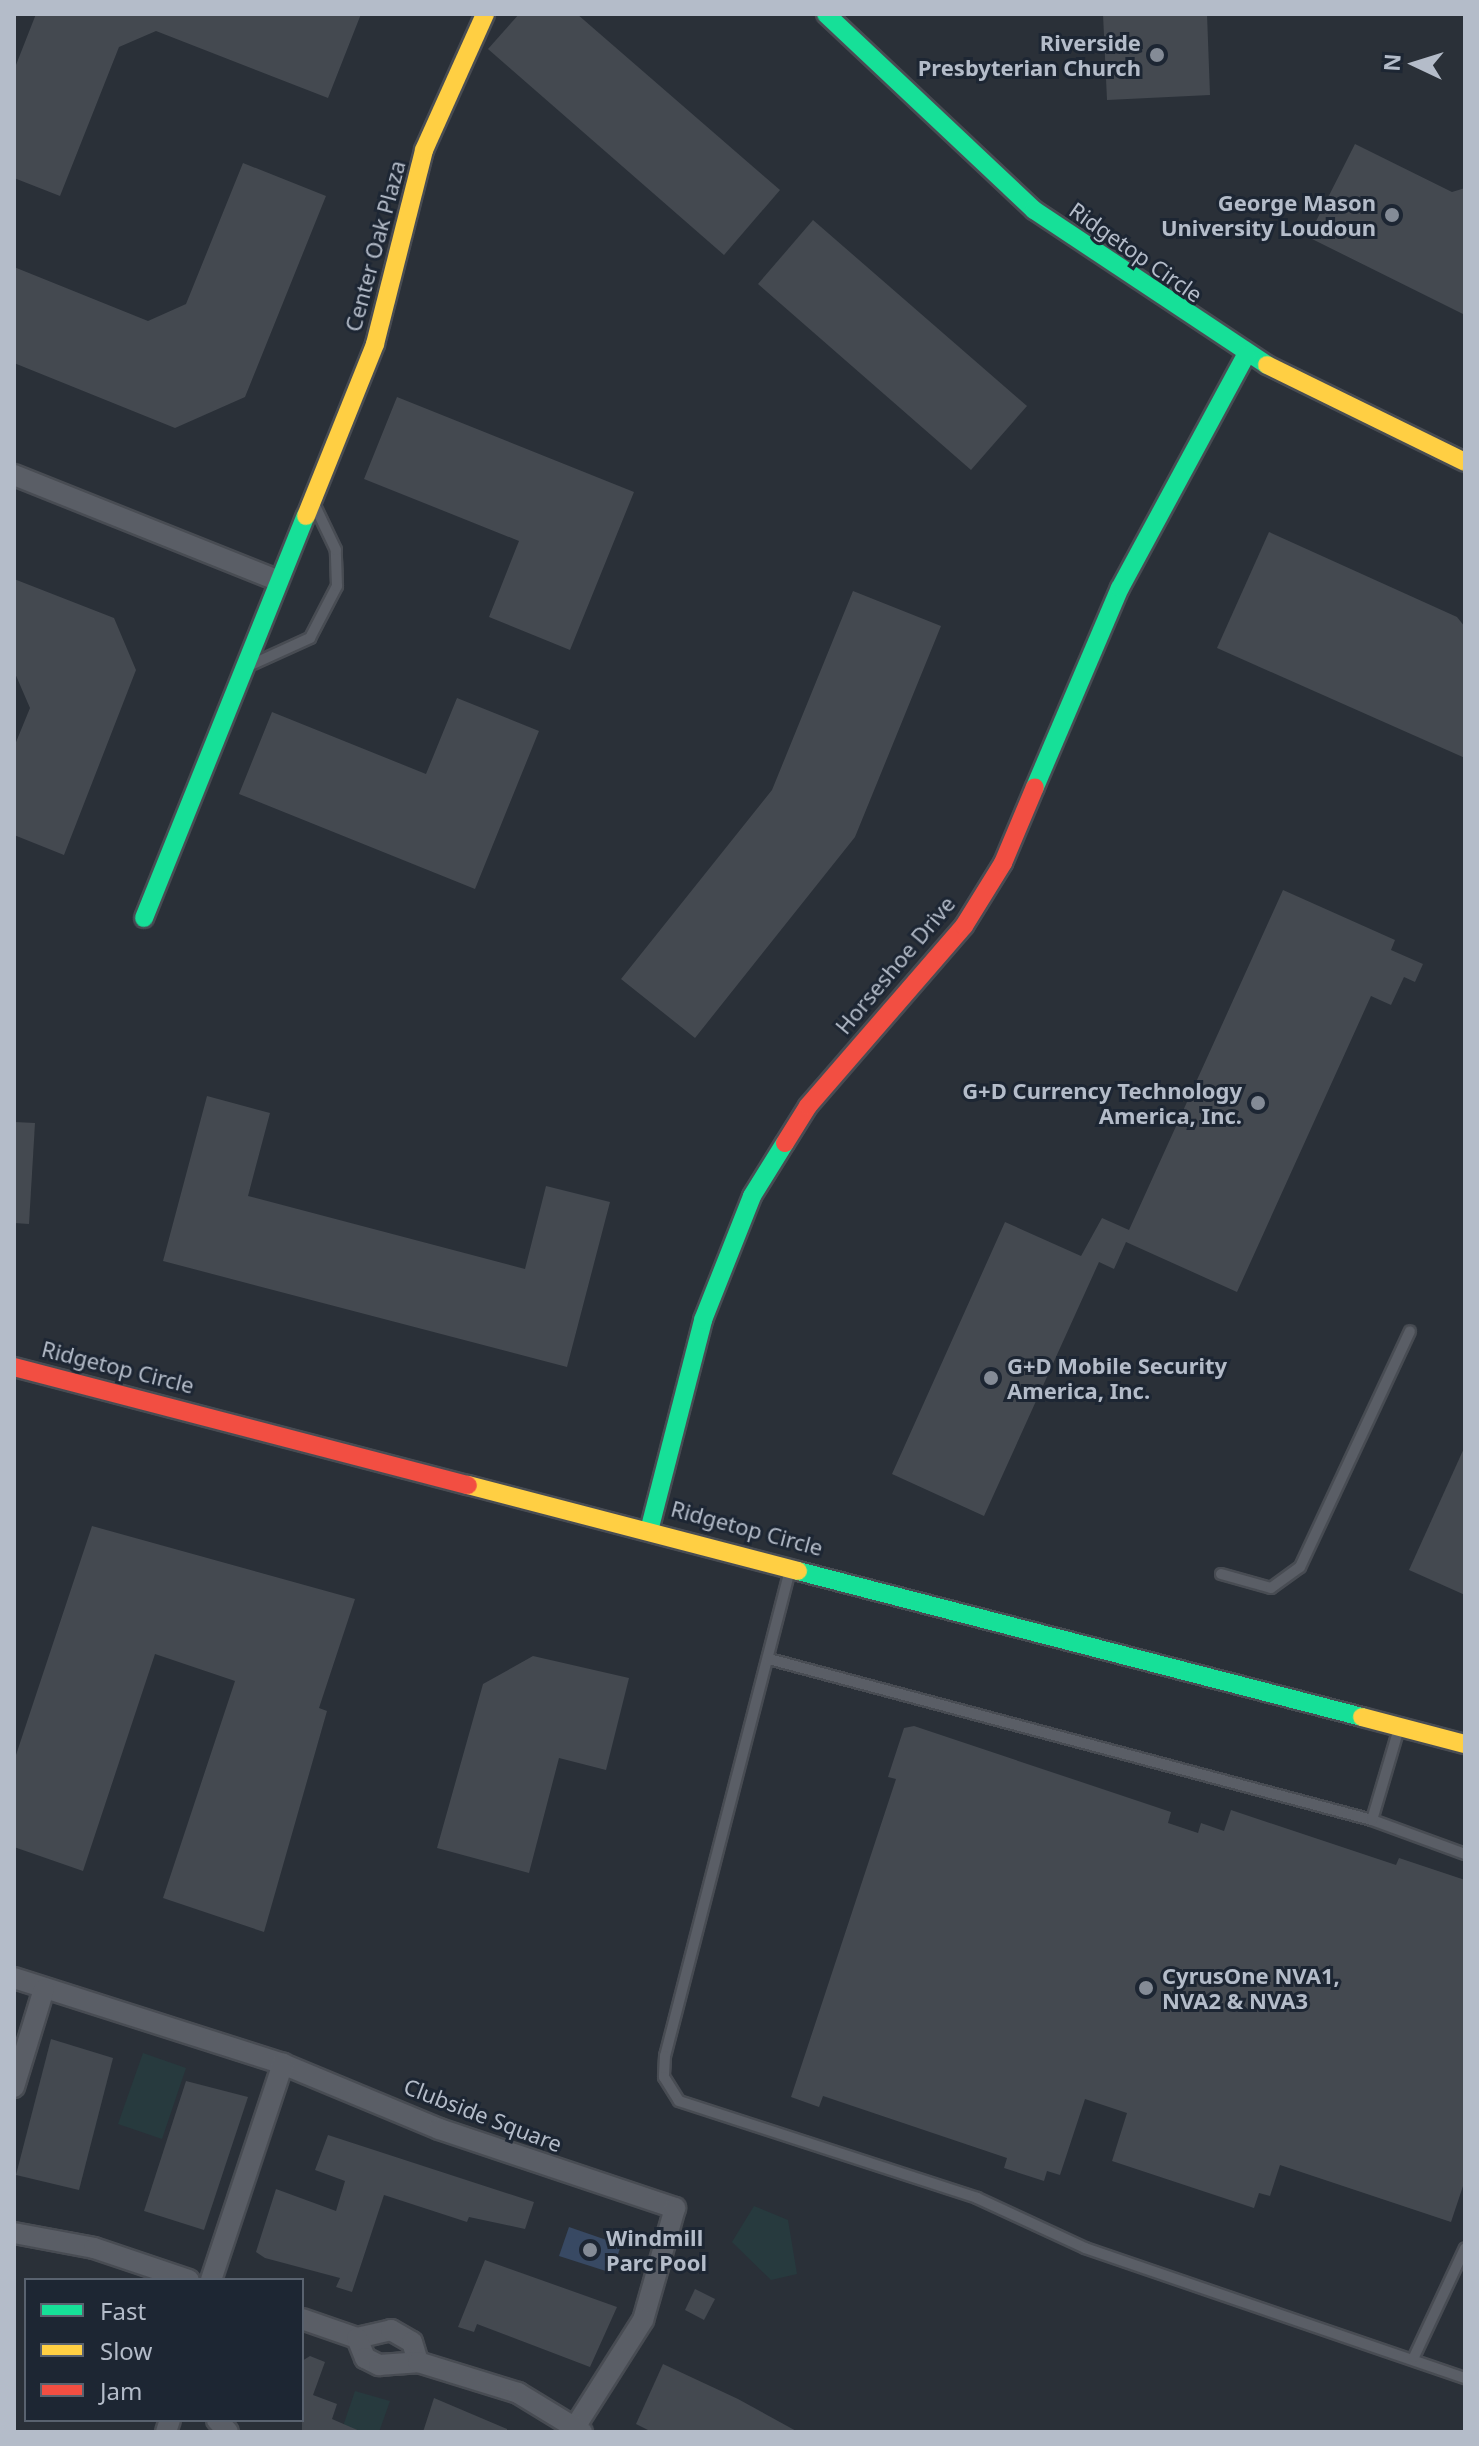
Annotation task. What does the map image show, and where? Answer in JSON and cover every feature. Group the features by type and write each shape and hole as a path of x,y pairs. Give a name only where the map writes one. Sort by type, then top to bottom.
{"street":[{"name":"Center Oak Plaza","path":"144,918 277,580 375,344 424,150 485,14"},
{"name":"Ridgetop Circle","path":"826,14 1034,210 1246,355 1465,462"},
{"name":"Horseshoe Drive","path":"650,1527 703,1320 752,1196 808,1106 964,926 1003,863 1120,588 1246,355"},
{"path":"14,475 277,580"},
{"name":"Ridgetop Circle","path":"14,1367 650,1527 1465,1744"},
{"name":"Clubside Square","path":"14,1978 283,2064 439,2129 675,2208 643,2320 576,2430"},
{"path":"14,2087 44,1989"},
{"path":"212,2278 283,2064"},
{"path":"14,2233 94,2248 183,2278"},
{"path":"304,2320 357,2338 391,2330 412,2342 418,2362"},
{"path":"357,2338 365,2358 379,2365 418,2362 540,2402 576,2430"}],"lane":[{"path":"243,667 310,638 323,622 339,566 311,498"},
{"path":"1221,1574 1271,1588 1300,1567 1410,1331"},
{"path":"791,1565 665,2056 664,2077 679,2101 816,2141 977,2198 1085,2248 1414,2357 1465,2378"},
{"path":"769,1659 1372,1820 1465,1854"},
{"path":"1372,1820 1400,1726"},
{"path":"1414,2357 1465,2248"}],"green space":[{"path":"143,2053 186,2068 162,2139 118,2124"},
{"path":"754,2206 788,2220 797,2274 771,2280 732,2242"},
{"path":"355,2391 390,2401 379,2432 341,2432"}],"water":[{"name":"Windmill Parc Pool","path":"569,2227 621,2245 612,2273 559,2256"}],"building":[{"path":"36,14 361,14 328,98 156,31 119,47 60,196 14,178 14,70"},
{"path":"519,14 577,14 780,190 724,255 488,49"},
{"name":"Riverside Presbyterian Church","path":"1103,14 1207,14 1210,95 1107,100"},
{"name":"George Mason University Loudoun","path":"1355,144 1452,192 1465,188 1465,315 1308,237"},
{"path":"243,163 326,196 245,397 175,428 14,363 14,267 148,321 186,304"},
{"path":"813,220 1027,406 971,470 758,284"},
{"path":"397,397 634,492 570,650 489,617 519,541 364,479"},
{"path":"1269,532 1457,617 1465,627 1465,758 1217,648"},
{"path":"14,579 114,618 136,670 64,855 14,835 14,747 30,708 14,671"},
{"path":"853,591 941,626 855,837 695,1038 621,979 772,790"},
{"path":"457,698 539,731 475,889 239,794 272,712 426,774"},
{"path":"1283,890 1395,940 1391,950 1423,964 1415,982 1404,977 1391,1005 1371,996 1237,1292 1126,1242 1114,1269 1099,1262 984,1516 892,1474 1005,1222 1081,1256 1102,1218 1129,1230"},
{"path":"207,1096 270,1113 248,1196 525,1269 546,1186 610,1202 567,1367 163,1261"},
{"path":"14,1122 35,1123 29,1224 14,1223"},
{"path":"1465,1446 1465,1595 1409,1570"},
{"path":"92,1526 355,1599 319,1708 327,1711 264,1932 163,1898 235,1681 155,1654 83,1871 14,1847 14,1761"},
{"path":"533,1656 629,1678 606,1770 559,1758 529,1873 437,1848 483,1684"},
{"name":"CyrusOne NVA1, NVA2 & NVA3","path":"914,1726 1171,1812 1168,1823 1198,1833 1201,1823 1224,1831 1231,1810 1396,1865 1399,1858 1465,1880 1465,2180 1451,2222 1280,2165 1270,2196 1259,2193 1254,2208 1112,2161 1127,2113 1085,2099 1060,2175 1047,2171 1044,2181 1004,2168 1007,2158 823,2096 819,2107 791,2097 896,1779 888,1777 904,1728"},
{"path":"51,2039 113,2058 79,2190 16,2175"},
{"path":"186,2081 248,2097 204,2230 144,2211"},
{"path":"328,2135 534,2202 525,2229 469,2217 467,2222 384,2195 352,2292 336,2287 340,2278 265,2258 256,2252 276,2189 336,2211 345,2181 315,2170"},
{"path":"485,2260 617,2307 590,2367 477,2324 474,2332 458,2327"},
{"path":"695,2289 715,2299 704,2320 685,2310"},
{"path":"310,2356 325,2362 313,2395 337,2404 332,2419 362,2432 302,2432 304,2360"},
{"path":"663,2364 738,2399 798,2432 652,2432 636,2424"},
{"path":"434,2398 507,2429 507,2432 423,2432"}],"traffic: fast":[{"path":"826,14 1034,210 1267,365"},
{"path":"1035,787 1120,588 1246,355"},
{"path":"144,918 306,516"},
{"path":"650,1527 703,1320 752,1196 785,1143"},
{"path":"798,1571 1362,1717"}],"traffic: slow":[{"path":"306,516 375,344 424,150 485,14"},
{"path":"1267,365 1465,462"},
{"path":"468,1485 798,1571"},
{"path":"1362,1717 1465,1744"}],"traffic: jam":[{"path":"785,1143 808,1106 964,926 1003,863 1035,787"},
{"path":"14,1367 468,1485"}],"place":[{"name":"Riverside Presbyterian Church","path":"1157,55"},
{"name":"George Mason University Loudoun","path":"1392,215"},
{"name":"G+D Currency Technology America, Inc.","path":"1258,1103"},
{"name":"G+D Mobile Security America, Inc.","path":"991,1378"},
{"name":"CyrusOne NVA1, NVA2 & NVA3","path":"1146,1988"},
{"name":"Windmill Parc Pool","path":"590,2250"}]}
